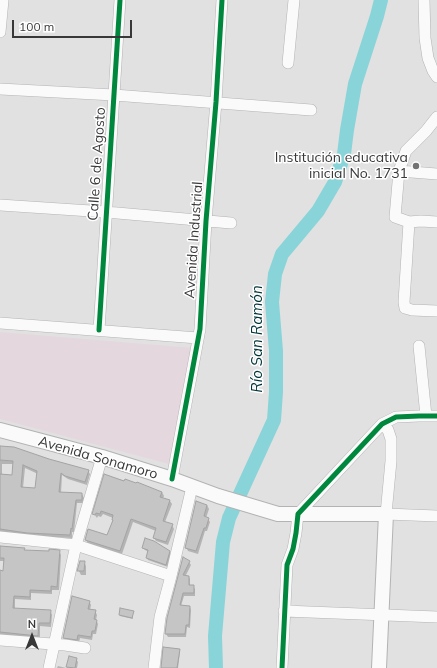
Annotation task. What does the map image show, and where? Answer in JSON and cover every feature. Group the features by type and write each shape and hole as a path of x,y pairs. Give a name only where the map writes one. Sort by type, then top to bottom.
{"main road":[{"name":"Avenida Sonamoro","path":"0,430 102,457 172,479 257,509 278,514 386,514"},
{"path":"379,668 386,514"}],"street":[{"path":"0,32 3,0"},
{"name":"Calle 6 de Agosto","path":"99,330 120,0"},
{"name":"Avenida Industrial","path":"172,479 200,329 206,221 216,102 222,0"},
{"path":"288,63 294,0"},
{"path":"424,0 425,38 428,58 433,71 437,75"},
{"path":"0,89 114,94 311,110"},
{"path":"435,122 406,150 399,171 396,217 409,222 437,222"},
{"path":"399,171 437,174"},
{"path":"0,205 106,212 231,223"},
{"path":"409,222 404,302 405,308 412,310 437,311"},
{"path":"0,323 198,338"},
{"path":"282,668 287,565 293,549 298,514 382,424 396,417 432,416 419,346"},
{"path":"382,424 388,430 391,439 391,461 386,514 437,516"},
{"path":"49,668 76,545 102,457"},
{"path":"154,668 160,617 192,487"},
{"path":"0,538 76,545 171,576"},
{"path":"284,611 437,617"},
{"path":"0,640 85,648"}],"shaded area":[{"path":"0,332 193,348 169,464 0,419"}],"building":[{"path":"0,446 14,447 49,459 89,470 85,482 65,476 61,473 59,492 82,493 82,500 76,500 70,535 27,533 0,529 0,474 12,475 13,461 0,460","holes":["23,465 37,471 35,488 21,487"]},
{"path":"104,474 124,481 125,479 136,483 137,482 162,492 160,497 170,500 163,521 173,524 166,542 153,538 156,528 131,519 120,551 85,540 88,529 107,535 113,520 113,515 101,511 100,514 92,514"},
{"path":"196,501 207,505 204,516 209,518 196,551 185,548"},
{"path":"145,538 154,541 170,551 166,565 146,558 148,550 142,548"},
{"path":"0,546 25,548 24,550 60,550 57,587 51,586 51,591 30,590 30,597 14,596 13,608 51,610 50,623 39,623 38,636 0,632 0,570 3,571 4,558 0,558"},
{"path":"183,557 190,561 183,575 189,576 189,585 194,585 194,593 183,593 180,605 190,606 189,625 186,625 185,634 165,634 167,618"},
{"path":"80,561 85,561 84,571 77,571"},
{"path":"72,596 90,601 88,609 96,610 94,619 97,620 95,631 92,631 91,637 78,635 77,640 63,638"},
{"path":"120,608 134,611 132,618 119,615"},
{"path":"163,647 180,649 177,668 161,668"},
{"path":"69,656 77,658 75,668 66,667"}],"waterway":[{"name":"Río San Ramón","path":"216,668 215,636 223,542 229,518 274,420 276,351 272,302 275,274 282,254 318,211 335,182 344,154 355,84 381,0"}],"cycle path":[{"path":"99,330 120,0"},
{"path":"172,479 200,329 206,221 216,102 222,0"},
{"path":"282,668 287,565 293,549 298,514 382,424 396,417 437,416"}],"place":[{"name":"Institución educativa inicial No. 1731","path":"416,166"}]}
